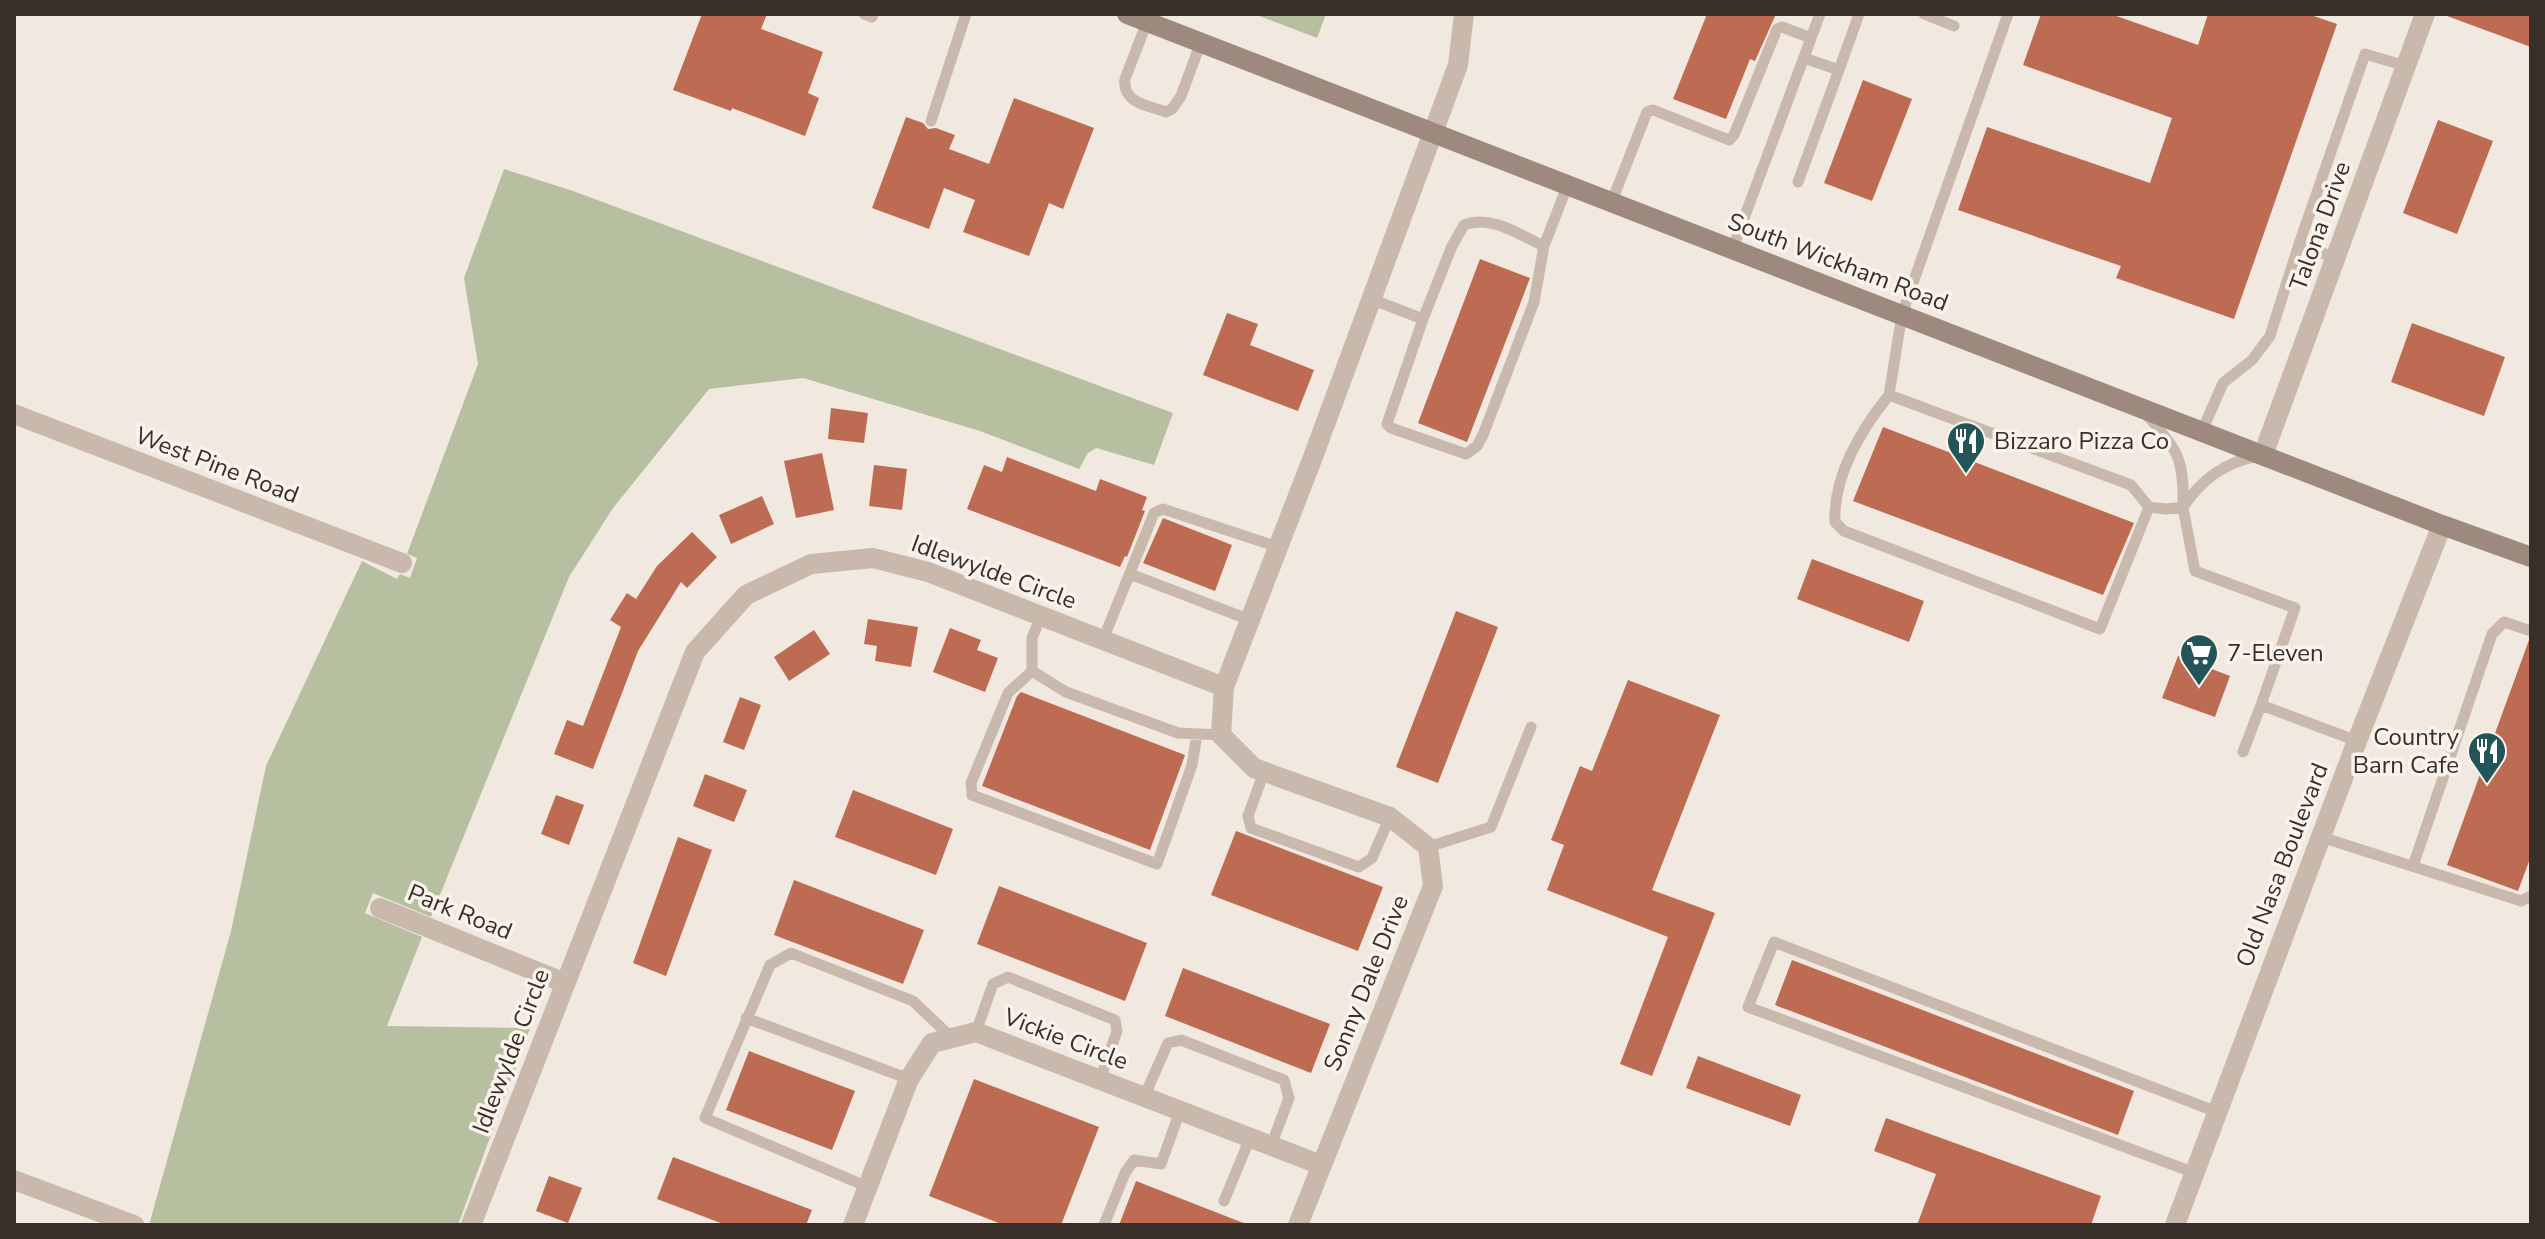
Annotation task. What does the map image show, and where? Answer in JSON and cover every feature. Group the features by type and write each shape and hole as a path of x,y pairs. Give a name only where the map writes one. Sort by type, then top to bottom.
{"main road":[{"name":"South Wickham Road","path":"1127,14 2531,557"}],"street":[{"path":"1428,847 1390,817 1254,768 1221,735 1224,687 1458,65 1464,14"},
{"name":"Talona Drive","path":"2263,455 2425,14"},
{"name":"West Pine Road","path":"14,414 402,563"},
{"name":"Old Nasa Boulevard","path":"2175,1225 2357,741 2442,525"},
{"name":"Idlewylde Circle","path":"471,1225 695,652 746,595 811,564 873,558 928,572 1224,687"},
{"name":"Sonny Dale Drive","path":"1298,1225 1433,886 1428,847"},
{"name":"Park Road","path":"380,908 565,983"},
{"name":"Vickie Circle","path":"853,1225 909,1079 932,1043 976,1032 1321,1165"},
{"path":"14,1180 134,1225"}],"lane":[{"path":"864,14 872,17 873,14"},
{"path":"931,121 966,14"},
{"path":"1733,248 1820,14"},
{"path":"1798,182 1859,14"},
{"path":"1924,14 1954,26"},
{"path":"2008,14 1902,314 1889,395 1869,419 1848,463 1834,503 1835,522 1844,531 2100,629 2149,507"},
{"path":"1147,22 1124,89 1129,97 1154,108 1166,112 1176,104 1201,42"},
{"path":"1612,201 1647,112 1653,110 1729,140 1734,135 1777,29 1782,27 1811,38"},
{"path":"2202,431 2223,383 2252,360 2270,336 2365,54 2406,66"},
{"path":"1804,58 1839,70"},
{"path":"1544,246 1491,223 1479,220 1464,225 1452,246 1423,319 1387,424 1391,428 1466,454 1477,446 1534,302 1544,246 1568,184"},
{"path":"2299,244 2335,258"},
{"path":"1371,299 1423,319"},
{"path":"1889,395 2131,485 2149,507 2183,507 2196,488 2213,473 2232,463 2263,455"},
{"path":"2141,408 2180,458 2183,507 2195,571 2295,608 2243,752"},
{"path":"1103,640 1154,513 1163,509 1278,547"},
{"path":"1130,574 1250,620"},
{"path":"1041,616 1032,638 1032,671 1008,693 971,783 972,795 1157,864 1192,765 1197,734"},
{"path":"2413,866 2492,634 2504,622 2531,631"},
{"path":"1032,671 1080,697 1178,733 1221,735"},
{"path":"2261,705 2357,741"},
{"path":"1428,847 1491,827 1531,727"},
{"path":"1264,772 1248,816 1251,828 1359,867 1372,858 1390,817"},
{"path":"2321,837 2526,898 2531,912"},
{"path":"2195,1173 1748,1007 1774,942 2217,1112"},
{"path":"868,1187 705,1118 770,965 791,953 913,1001 952,1038"},
{"path":"976,1032 993,984 1008,977 1115,1020 1117,1031 1100,1080"},
{"path":"746,1018 909,1079"},
{"path":"1144,1097 1168,1043 1181,1040 1196,1045 1284,1080 1289,1098 1271,1146"},
{"path":"1104,1225 1125,1173 1134,1160 1161,1164 1180,1111"},
{"path":"1224,1201 1250,1138"}],"green space":[{"path":"1254,14 1326,14 1317,38"},
{"path":"504,169 573,191 1173,413 1154,465 1096,448 1088,453 1079,469 980,431 803,378 709,389 613,508 569,577 431,917 373,893 365,913 422,937 387,1026 530,1028 458,1225 149,1225 231,931 266,766 362,561 397,579 400,574 410,578 417,558 407,554 478,364 464,278"}],"building":[{"path":"702,14 767,14 761,29 823,52 808,93 819,98 805,136 732,108 731,111 673,90"},
{"path":"1707,14 1776,14 1755,61 1750,59 1726,119 1673,99"},
{"path":"2041,14 2111,14 2198,45 2208,14 2308,14 2337,24 2234,319 2116,278 2121,266 1958,210 1987,127 2150,183 2172,118 2023,65"},
{"path":"2531,14 2531,47 2447,16"},
{"path":"1863,80 1912,99 1872,201 1824,183"},
{"path":"1014,98 1094,128 1063,209 1049,203 1029,256 963,232 975,200 944,188 929,229 872,208 906,117 923,123 928,129 936,128 955,135 949,149 989,164"},
{"path":"2438,120 2493,141 2457,234 2403,213"},
{"path":"1480,259 1530,278 1467,442 1418,423"},
{"path":"1227,313 1258,324 1250,345 1314,370 1298,411 1203,375"},
{"path":"2412,323 2505,357 2484,416 2391,382"},
{"path":"831,408 868,413 864,443 828,439"},
{"path":"1883,427 2134,523 2103,595 1853,501"},
{"path":"822,453 834,510 796,518 784,461"},
{"path":"1007,457 1096,491 1100,479 1147,497 1142,510 1145,511 1120,567 967,509 984,465 1002,472"},
{"path":"874,465 907,469 902,510 869,506"},
{"path":"762,496 774,524 731,544 719,515"},
{"path":"1163,518 1232,545 1215,591 1143,563"},
{"path":"692,532 717,557 687,588 681,582 638,651 593,769 554,754 567,720 583,726 621,627 610,620 627,593 636,599 657,566"},
{"path":"1812,559 1924,601 1909,642 1797,599"},
{"path":"1456,611 1498,627 1438,783 1396,767"},
{"path":"868,619 918,627 911,667 875,661 877,646 864,644"},
{"path":"950,628 981,640 977,650 998,658 985,692 933,672"},
{"path":"814,630 830,654 789,681 774,657"},
{"path":"2529,640 2531,856 2518,891 2447,865"},
{"path":"2178,656 2230,676 2215,717 2162,698"},
{"path":"1628,680 1720,715 1652,890 1715,913 1652,1076 1620,1064 1668,937 1547,890 1564,845 1551,840 1580,766 1592,771"},
{"path":"1021,692 1185,755 1150,850 982,786"},
{"path":"740,697 761,705 744,750 723,742"},
{"path":"705,774 747,790 734,822 693,806"},
{"path":"853,790 953,829 936,875 835,837"},
{"path":"556,795 584,805 569,845 541,834"},
{"path":"1236,831 1383,887 1358,951 1211,895"},
{"path":"678,837 712,850 666,976 633,963"},
{"path":"794,880 924,930 903,984 774,935"},
{"path":"999,886 1147,943 1125,1001 977,944"},
{"path":"1792,960 2134,1091 2118,1135 1775,1005"},
{"path":"1183,968 1330,1024 1311,1073 1165,1016"},
{"path":"749,1051 855,1091 832,1150 726,1110"},
{"path":"1698,1056 1801,1095 1790,1126 1686,1088"},
{"path":"974,1079 1099,1127 1061,1225 1004,1225 929,1196"},
{"path":"1886,1118 2101,1196 2091,1225 1917,1225 1936,1174 1874,1151"},
{"path":"673,1157 812,1210 806,1225 726,1225 657,1199"},
{"path":"549,1176 582,1188 568,1223 536,1211"},
{"path":"1136,1181 1246,1224 1246,1225 1119,1225"}],"place":[{"name":"Bizzaro Pizza Co","path":"1966,475"},
{"name":"7-Eleven","path":"2199,687"},
{"name":"Country Barn Cafe","path":"2487,785"}]}
